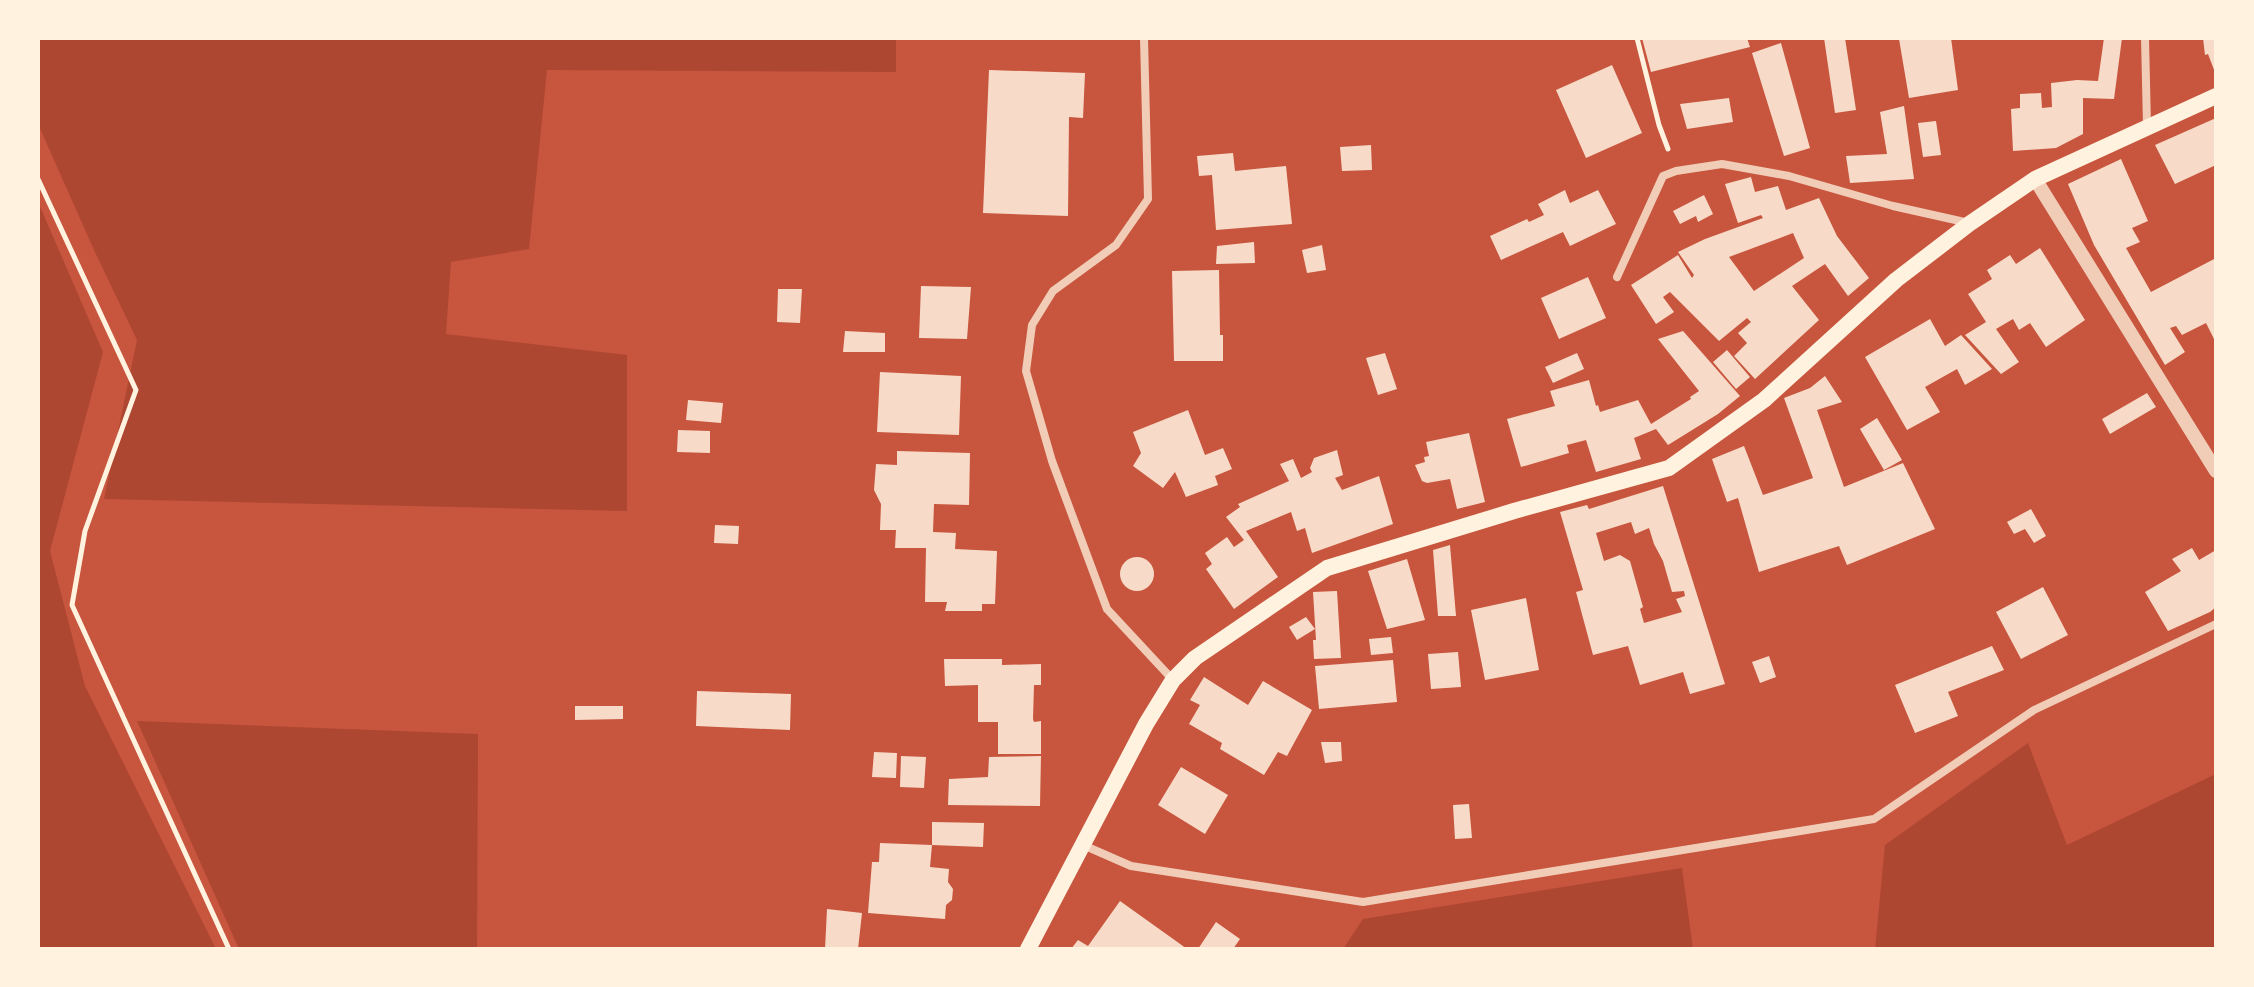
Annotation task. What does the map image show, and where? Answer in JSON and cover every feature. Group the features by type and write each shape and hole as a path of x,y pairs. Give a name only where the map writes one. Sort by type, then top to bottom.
{"main road":[{"path":"1028,949 1146,724 1173,680 1195,658 1327,568 1669,468 1764,400 1896,280 2035,179 2216,96"}],"street":[{"path":"1144,38 1148,199 1116,245 1053,291 1032,325 1026,371 1052,461 1107,609 1173,680"},
{"path":"2145,38 2147,126"},
{"path":"1617,277 1663,176 1722,164 1789,176 1969,224"},
{"path":"2035,179 2216,471"},
{"path":"1082,845 1131,866 1363,902 1874,819 2034,710 2216,624"}],"path":[{"path":"1637,38 1659,125 1676,171"},
{"path":"38,179 136,390 85,531 72,605 229,949"}],"shaded area":[{"path":"38,38 896,38 896,72 547,70 529,249 451,262 446,334 627,355 627,511 104,499 137,340 38,124"},
{"path":"38,202 103,352 50,551 85,686 216,949 38,949"},
{"path":"137,721 478,734 477,949 239,949"},
{"path":"2028,743 2067,845 2216,774 2216,949 1875,949 1885,845"},
{"path":"1682,868 1693,949 1343,949 1363,919"}],"building":[{"path":"1642,38 1747,38 1750,47 1651,72"},
{"path":"1824,38 1845,38 1856,110 1835,113"},
{"path":"1951,38 1958,90 1909,98 1899,39"},
{"path":"2104,38 2122,38 2114,99 2083,98 2083,134 2056,148 2013,151 2011,109 2020,108 2020,94 2041,93 2042,108 2052,107 2051,83 2098,81"},
{"path":"2203,38 2216,38 2216,75 2208,54 2205,55"},
{"path":"1781,43 1810,148 1784,156 1752,53"},
{"path":"1612,65 1642,133 1586,158 1556,90"},
{"path":"989,70 1085,73 1083,118 1069,117 1068,216 983,213"},
{"path":"1729,98 1733,122 1687,129 1680,104"},
{"path":"1904,106 1914,179 1850,183 1846,156 1887,154 1880,112"},
{"path":"2216,118 2216,165 2175,184 2155,145"},
{"path":"1936,121 1941,155 1923,157 1918,123"},
{"path":"1371,145 1372,170 1342,171 1340,147"},
{"path":"1233,153 1235,171 1286,166 1292,224 1216,230 1212,175 1199,176 1197,156"},
{"path":"2121,159 2148,221 2132,228 2140,242 2126,248 2151,292 2216,258 2216,343 2206,323 2182,335 2176,326 2170,328 2185,352 2165,365 2094,245 2068,184"},
{"path":"1751,177 1755,192 1778,186 1786,210 1819,198 1837,236 1869,278 1848,296 1825,264 1792,286 1819,320 1755,379 1734,356 1747,343 1738,333 1751,322 1747,318 1719,341 1670,292 1663,297 1674,312 1656,324 1631,285 1678,255 1692,278 1694,275 1678,252 1763,218 1761,215 1738,223 1725,184","holes":["1793,233 1804,258 1754,291 1729,257"]},
{"path":"1565,190 1570,203 1598,190 1616,224 1570,246 1563,232 1501,260 1490,236 1527,219 1529,222 1544,215 1538,204"},
{"path":"1704,195 1713,214 1698,222 1696,216 1680,224 1673,211"},
{"path":"1254,242 1255,263 1216,264 1217,246"},
{"path":"1322,245 1326,270 1307,273 1302,250"},
{"path":"2040,248 2085,320 2046,347 2030,323 2019,330 2013,319 1996,329 2019,362 2001,374 1965,335 1986,322 1968,294 1992,279 1987,270 2010,255 2016,264"},
{"path":"1219,270 1223,361 1174,361 1172,271"},
{"path":"1588,277 1606,318 1559,339 1541,298"},
{"path":"921,286 971,287 967,339 919,338"},
{"path":"778,289 802,289 800,323 777,322"},
{"path":"1930,319 1945,346 1961,335 1992,369 1965,385 1957,369 1925,387 1940,412 1907,430 1865,357"},
{"path":"845,331 885,333 885,352 843,352"},
{"path":"1683,331 1740,396 1718,414 1668,445 1656,429 1634,438 1641,459 1596,472 1586,440 1567,445 1569,453 1521,467 1507,419 1555,406 1550,391 1589,380 1600,412 1638,400 1651,424 1691,399 1699,391 1658,339"},
{"path":"1727,350 1750,377 1736,389 1713,362"},
{"path":"1385,353 1397,389 1378,395 1366,358"},
{"path":"1577,353 1584,369 1553,383 1545,367"},
{"path":"880,372 961,376 959,435 877,432"},
{"path":"1825,376 1842,402 1817,410 1844,487 1903,463 1935,529 1847,565 1839,546 1759,572 1738,498 1727,502 1712,459 1744,446 1763,495 1813,478 1784,398 1810,388"},
{"path":"2147,393 2156,407 2110,434 2102,419"},
{"path":"688,400 723,403 721,423 686,420"},
{"path":"1188,410 1205,455 1223,448 1232,469 1215,476 1218,485 1186,497 1175,472 1163,488 1133,466 1141,453 1133,432"},
{"path":"1877,418 1902,460 1884,470 1860,429"},
{"path":"678,430 710,431 710,453 677,452"},
{"path":"1469,433 1485,502 1457,509 1450,479 1422,481 1415,465 1425,462 1424,457 1429,456 1426,442"},
{"path":"1337,450 1343,475 1335,478 1342,490 1379,476 1393,524 1312,553 1305,528 1297,531 1291,512 1246,531 1278,577 1234,609 1206,569 1212,564 1205,553 1227,537 1234,547 1244,540 1226,517 1240,507 1238,504 1289,481 1280,464 1293,459 1301,478 1312,472 1310,468 1314,458"},
{"path":"897,451 970,453 969,505 934,504 933,532 956,533 955,549 997,551 995,604 982,604 982,611 945,611 947,602 925,602 926,548 895,548 896,530 880,530 881,504 874,490 876,464 897,465"},
{"path":"1663,486 1725,684 1690,694 1683,672 1640,685 1628,646 1593,655 1576,592 1583,590 1560,512 1587,505 1589,509","holes":["1631,522 1635,534 1649,528 1672,592 1684,591 1685,596 1676,599 1682,612 1644,623 1640,609 1643,607 1630,561 1620,555 1604,561 1596,533"]},
{"path":"2031,509 2046,536 2034,543 2025,529 2014,534 2007,522"},
{"path":"715,525 739,526 738,544 714,543"},
{"path":"1450,545 1456,616 1438,616 1433,550"},
{"path":"2192,548 2199,560 2216,550 2216,607 2168,631 2145,592 2181,571 2172,559"},
{"path":"1137,557 1149,562 1154,574 1149,586 1137,591 1125,586 1120,574 1125,562"},
{"path":"1407,559 1425,620 1387,629 1368,571"},
{"path":"2043,587 2068,635 2021,659 1996,612"},
{"path":"1337,591 1341,658 1314,659 1313,592"},
{"path":"1526,598 1539,670 1485,680 1471,610"},
{"path":"1306,617 1315,629 1297,640 1289,627"},
{"path":"1391,637 1393,653 1371,655 1369,639"},
{"path":"1992,646 2004,670 1948,692 1958,716 1915,733 1895,685"},
{"path":"1458,652 1461,687 1431,689 1428,654"},
{"path":"1769,656 1776,677 1760,683 1752,662"},
{"path":"944,659 1002,659 1002,665 1041,664 1041,685 1034,685 1033,719 1034,722 1041,721 1041,754 998,754 998,722 978,722 978,685 945,686"},
{"path":"1393,660 1397,702 1319,709 1315,666"},
{"path":"1204,677 1248,705 1263,681 1312,710 1287,756 1278,752 1264,775 1220,749 1222,743 1189,724 1200,705 1190,700"},
{"path":"697,691 791,694 790,730 696,726"},
{"path":"575,706 623,706 623,719 575,720"},
{"path":"1321,742 1341,742 1342,761 1325,763"},
{"path":"874,752 897,753 896,778 872,777"},
{"path":"901,756 926,757 924,788 900,787"},
{"path":"1041,756 1040,806 948,805 949,779 988,777 989,757"},
{"path":"1181,767 1228,795 1205,834 1158,805"},
{"path":"1469,804 1472,838 1455,839 1453,805"},
{"path":"932,822 984,823 983,847 932,845"},
{"path":"880,843 932,845 930,867 949,869 948,882 953,889 952,900 946,905 945,919 868,913 872,862 879,862"},
{"path":"1120,901 1187,949 1071,949 1078,940 1088,946"},
{"path":"827,909 862,913 858,949 825,949"},
{"path":"1216,922 1240,939 1233,949 1198,949"}]}
